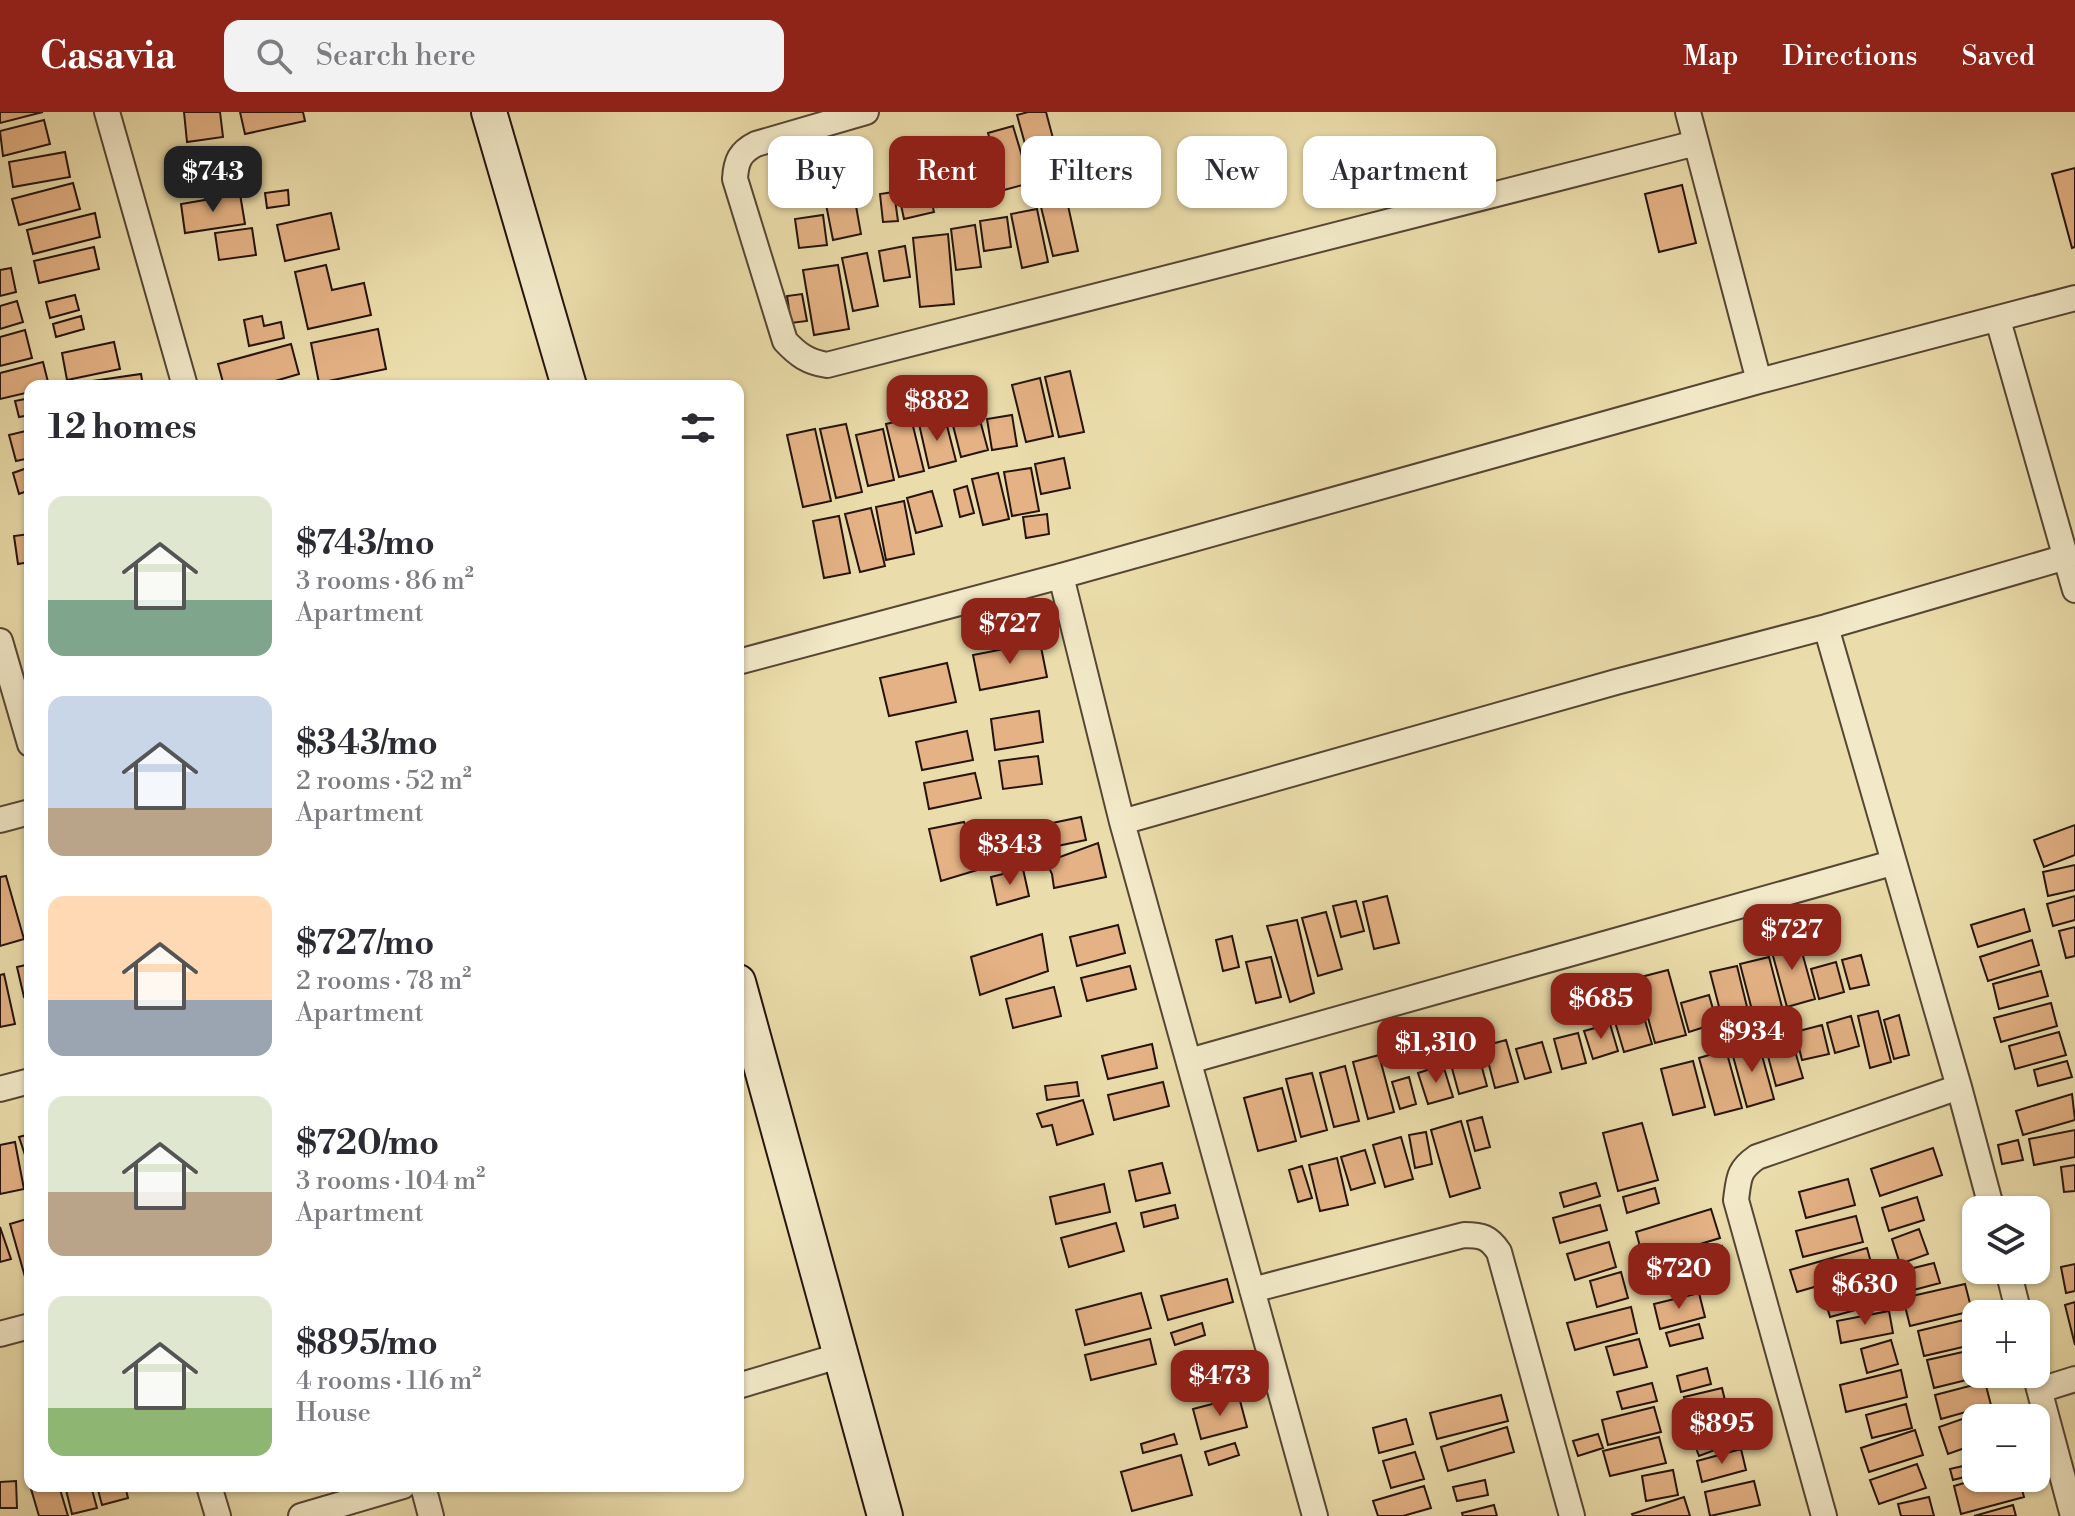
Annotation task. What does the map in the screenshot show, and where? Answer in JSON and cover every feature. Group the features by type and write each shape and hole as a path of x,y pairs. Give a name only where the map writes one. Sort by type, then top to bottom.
{"street":[{"path":"107,112 183,380"},
{"path":"489,112 567,380"},
{"path":"866,112 756,144 744,150 736,164 735,179 785,341 798,355 813,363 827,365 1696,143"},
{"path":"1688,112 1759,381"},
{"path":"744,660 1061,576 1759,381 2075,298"},
{"path":"1998,320 2075,590"},
{"path":"1122,822 1616,682 1826,627 2066,557"},
{"path":"1061,576 1122,822 1315,1516"},
{"path":"1826,627 1988,1196"},
{"path":"0,641 24,723"},
{"path":"0,820 24,814"},
{"path":"1189,1061 1892,863"},
{"path":"744,1004 885,1516"},
{"path":"0,1089 24,1083"},
{"path":"1824,1516 1736,1200 1739,1176 1744,1165 1757,1157 1959,1087"},
{"path":"1252,1290 1464,1235 1480,1235 1490,1239 1499,1252 1572,1516"},
{"path":"0,1334 24,1328"},
{"path":"744,1384 842,1355"},
{"path":"2050,1381 2075,1379"},
{"path":"2040,1388 2073,1516"},
{"path":"211,1492 218,1516"},
{"path":"301,1516 383,1492"},
{"path":"425,1492 431,1516"}],"building":[{"path":"0,112 43,112 0,123"},
{"path":"184,112 220,112 223,137 187,142"},
{"path":"240,112 303,112 305,121 245,134"},
{"path":"1046,112 1052,136 1023,136 1017,115"},
{"path":"44,120 50,144 3,156 0,131"},
{"path":"1013,126 1021,153 1021,185 1005,190 1005,136 989,136 988,133"},
{"path":"65,152 70,177 13,187 9,162"},
{"path":"2075,168 2075,247 2072,248 2052,174"},
{"path":"73,183 80,209 19,225 12,199"},
{"path":"1682,185 1696,243 1659,252 1645,194"},
{"path":"288,190 289,205 267,208 265,193"},
{"path":"889,193 889,208 896,208 898,221 883,222 880,194"},
{"path":"240,194 245,224 185,233 181,204"},
{"path":"827,208 856,208 861,234 833,240"},
{"path":"902,208 933,208 934,212 904,219"},
{"path":"1041,208 1069,208 1078,251 1053,256"},
{"path":"1037,209 1048,262 1022,268 1011,214"},
{"path":"95,213 100,237 33,254 27,230"},
{"path":"331,213 339,249 285,261 277,225"},
{"path":"823,215 827,245 799,248 795,219"},
{"path":"1007,217 1011,247 984,251 980,221"},
{"path":"975,225 981,267 956,270 951,229"},
{"path":"252,228 256,255 219,260 215,233"},
{"path":"948,234 954,304 920,307 913,238"},
{"path":"905,246 910,277 884,281 879,251"},
{"path":"94,247 99,269 39,283 34,261"},
{"path":"867,253 878,306 853,311 842,258"},
{"path":"326,265 332,290 364,283 371,315 308,329 295,272"},
{"path":"838,265 849,329 814,335 803,270"},
{"path":"11,268 16,292 0,296 0,270"},
{"path":"802,294 807,321 791,323 787,296"},
{"path":"75,295 79,310 50,318 46,302"},
{"path":"17,301 23,322 0,329 0,306"},
{"path":"81,316 84,329 56,337 53,324"},
{"path":"262,316 264,326 281,322 284,338 249,346 244,320"},
{"path":"378,329 386,369 333,380 318,380 311,343"},
{"path":"25,330 32,358 0,366 0,337"},
{"path":"114,342 120,369 67,380 62,353"},
{"path":"291,344 299,374 278,380 222,380 218,364"},
{"path":"43,362 48,380 24,380 24,393 0,399 0,373"},
{"path":"1070,371 1084,432 1059,437 1045,377"},
{"path":"141,374 142,380 99,380"},
{"path":"1040,378 1053,436 1026,442 1012,385"},
{"path":"970,383 988,450 961,457 944,390"},
{"path":"24,399 24,416 19,417 15,401"},
{"path":"1012,415 1017,446 992,450 987,419"},
{"path":"911,418 924,471 899,477 886,424"},
{"path":"945,418 956,461 929,468 919,424"},
{"path":"846,424 862,492 836,498 820,429"},
{"path":"815,429 831,501 803,507 787,435"},
{"path":"883,429 894,480 868,486 856,435"},
{"path":"24,431 24,459 16,461 9,435"},
{"path":"1064,458 1070,488 1041,494 1035,464"},
{"path":"1031,468 1039,511 1012,516 1004,472"},
{"path":"24,469 24,492 19,494 13,473"},
{"path":"998,473 1009,519 983,525 972,479"},
{"path":"967,486 974,513 960,517 954,490"},
{"path":"932,491 942,526 916,533 907,498"},
{"path":"904,501 914,554 886,560 876,507"},
{"path":"871,508 885,566 860,572 845,514"},
{"path":"1047,514 1049,534 1026,538 1023,517"},
{"path":"839,516 850,573 824,578 813,521"},
{"path":"24,535 24,563 18,564 14,536"},
{"path":"1040,642 1047,677 980,690 973,655"},
{"path":"947,663 956,702 889,716 880,678"},
{"path":"1039,711 1043,742 995,750 991,719"},
{"path":"967,731 973,760 922,770 916,742"},
{"path":"1038,756 1042,784 1003,789 999,761"},
{"path":"975,773 981,798 929,809 924,783"},
{"path":"1081,817 1086,840 1043,849 1038,826"},
{"path":"964,822 968,832 1012,824 1017,858 941,881 929,829"},
{"path":"2075,825 2075,855 2044,867 2034,840"},
{"path":"1098,843 1106,877 1054,888 1046,862"},
{"path":"2075,865 2075,890 2048,896 2043,872"},
{"path":"1023,869 1029,896 997,905 991,877"},
{"path":"6,876 24,939 0,946 0,877"},
{"path":"1387,896 1399,943 1374,949 1363,902"},
{"path":"2075,896 2075,920 2053,926 2047,904"},
{"path":"1356,901 1364,931 1341,937 1333,906"},
{"path":"2024,909 2030,931 1978,947 1971,925"},
{"path":"1326,912 1342,969 1318,976 1302,918"},
{"path":"1297,920 1314,993 1290,1002 1267,926"},
{"path":"1118,925 1125,953 1077,966 1070,937"},
{"path":"2075,927 2075,956 2066,958 2059,931"},
{"path":"1042,934 1048,971 980,995 971,957"},
{"path":"1232,936 1239,967 1223,971 1216,940"},
{"path":"1798,938 1815,999 1787,1007 1770,945"},
{"path":"2032,940 2039,965 1988,981 1980,957"},
{"path":"1861,955 1869,985 1850,989 1842,960"},
{"path":"1271,957 1281,997 1256,1003 1246,962"},
{"path":"1769,957 1782,1007 1753,1014 1740,964"},
{"path":"1836,962 1844,992 1819,999 1811,969"},
{"path":"24,965 24,997 17,967"},
{"path":"1130,966 1136,989 1087,1001 1081,978"},
{"path":"1737,966 1749,1015 1723,1022 1710,972"},
{"path":"1668,970 1686,1035 1655,1043 1637,978"},
{"path":"2041,971 2048,996 1999,1009 1993,984"},
{"path":"4,974 15,1024 0,1027 0,975"},
{"path":"1054,987 1061,1016 1013,1028 1006,999"},
{"path":"1637,994 1652,1044 1624,1052 1609,1002"},
{"path":"1709,995 1717,1023 1689,1032 1681,1003"},
{"path":"2051,1003 2057,1026 2001,1042 1994,1018"},
{"path":"1878,1011 1891,1062 1870,1068 1858,1016"},
{"path":"1899,1015 1909,1055 1894,1059 1884,1020"},
{"path":"1851,1016 1859,1046 1835,1053 1827,1023"},
{"path":"1610,1024 1618,1051 1593,1059 1584,1031"},
{"path":"1822,1025 1829,1054 1802,1060 1795,1032"},
{"path":"1789,1031 1803,1078 1776,1086 1763,1038"},
{"path":"2059,1032 2066,1055 2015,1069 2009,1046"},
{"path":"1578,1033 1586,1063 1562,1069 1554,1039"},
{"path":"1506,1040 1518,1082 1495,1088 1484,1046"},
{"path":"1758,1041 1774,1099 1747,1107 1731,1049"},
{"path":"1475,1042 1487,1086 1459,1094 1447,1050"},
{"path":"1542,1042 1551,1072 1525,1079 1516,1049"},
{"path":"1152,1044 1157,1068 1108,1079 1102,1056"},
{"path":"1726,1050 1742,1108 1715,1115 1699,1058"},
{"path":"1379,1055 1394,1112 1368,1119 1353,1062"},
{"path":"1693,1061 1705,1107 1673,1115 1661,1069"},
{"path":"2067,1061 2072,1077 2038,1086 2034,1070"},
{"path":"1443,1065 1453,1097 1428,1104 1418,1073"},
{"path":"1345,1066 1359,1121 1334,1127 1320,1073"},
{"path":"1312,1073 1327,1130 1301,1137 1286,1079"},
{"path":"1409,1077 1416,1104 1400,1109 1392,1082"},
{"path":"1077,1082 1079,1096 1047,1100 1045,1086"},
{"path":"1163,1082 1169,1106 1114,1120 1108,1095"},
{"path":"1282,1088 1296,1141 1258,1151 1244,1098"},
{"path":"2072,1094 2075,1120 2023,1135 2016,1111"},
{"path":"1083,1100 1093,1134 1057,1145 1052,1125 1042,1127 1037,1114"},
{"path":"1482,1117 1490,1147 1475,1151 1467,1121"},
{"path":"1461,1121 1480,1188 1450,1197 1431,1130"},
{"path":"1642,1123 1658,1180 1618,1191 1603,1133"},
{"path":"2075,1130 2075,1157 2034,1165 2029,1139"},
{"path":"1426,1132 1432,1164 1415,1168 1409,1135"},
{"path":"24,1136 24,1152 19,1137"},
{"path":"1401,1137 1413,1179 1385,1187 1373,1145"},
{"path":"2018,1140 2023,1160 2002,1164 1998,1145"},
{"path":"15,1142 24,1189 0,1194 0,1145"},
{"path":"1933,1148 1942,1175 1880,1196 1871,1169"},
{"path":"1365,1150 1375,1183 1351,1190 1341,1157"},
{"path":"1337,1158 1348,1205 1320,1211 1309,1165"},
{"path":"1162,1163 1170,1193 1136,1201 1129,1171"},
{"path":"2075,1165 2075,1191 2064,1192 2061,1167"},
{"path":"1302,1166 1312,1198 1298,1202 1289,1170"},
{"path":"1848,1179 1855,1205 1806,1218 1799,1192"},
{"path":"1596,1183 1600,1196 1564,1207 1560,1193"},
{"path":"1104,1184 1110,1212 1056,1224 1050,1197"},
{"path":"1655,1188 1659,1203 1627,1213 1623,1197"},
{"path":"1917,1197 1924,1220 1889,1231 1882,1208"},
{"path":"1175,1205 1178,1218 1144,1227 1141,1213"},
{"path":"1600,1205 1607,1230 1560,1243 1553,1218"},
{"path":"1711,1209 1720,1238 1644,1261 1636,1232"},
{"path":"1856,1216 1863,1242 1803,1257 1796,1231"},
{"path":"24,1220 24,1273 10,1224"},
{"path":"1116,1223 1124,1251 1069,1267 1061,1238"},
{"path":"0,1227 11,1259 0,1262"},
{"path":"1919,1229 1928,1254 1900,1264 1892,1239"},
{"path":"1609,1242 1616,1267 1575,1280 1567,1254"},
{"path":"1722,1246 1729,1269 1651,1293 1644,1270"},
{"path":"1867,1248 1873,1270 1797,1292 1790,1270"},
{"path":"1934,1263 1940,1283 1906,1292 1901,1271"},
{"path":"2075,1264 2075,1291 2066,1293 2061,1267"},
{"path":"1621,1272 1628,1298 1597,1307 1590,1281"},
{"path":"1227,1279 1233,1302 1168,1320 1161,1296"},
{"path":"1874,1279 1881,1303 1830,1317 1823,1293"},
{"path":"1965,1284 1969,1300 1962,1300 1962,1313 1910,1326 1903,1298"},
{"path":"1141,1293 1151,1328 1085,1345 1076,1310"},
{"path":"1699,1293 1705,1317 1660,1329 1654,1304"},
{"path":"2075,1302 2075,1345 2065,1305"},
{"path":"1631,1307 1637,1333 1575,1350 1567,1323"},
{"path":"1889,1311 1893,1333 1841,1343 1837,1321"},
{"path":"1962,1320 1962,1347 1924,1356 1918,1331"},
{"path":"1202,1323 1205,1335 1175,1345 1171,1333"},
{"path":"1699,1324 1703,1338 1670,1346 1666,1333"},
{"path":"1150,1339 1156,1364 1091,1380 1085,1355"},
{"path":"1639,1339 1647,1367 1614,1375 1606,1347"},
{"path":"1891,1340 1898,1364 1867,1373 1861,1349"},
{"path":"1962,1352 1962,1381 1934,1388 1927,1360"},
{"path":"1707,1368 1711,1384 1681,1392 1677,1376"},
{"path":"1901,1370 1907,1397 1846,1412 1840,1385"},
{"path":"1652,1383 1657,1401 1622,1409 1617,1392"},
{"path":"1722,1388 1728,1413 1690,1422 1684,1397"},
{"path":"1962,1388 1987,1388 1991,1404 1962,1404 1962,1413 1941,1419 1935,1395"},
{"path":"1501,1395 1508,1421 1437,1439 1430,1413"},
{"path":"1239,1397 1247,1427 1201,1439 1193,1409"},
{"path":"1906,1404 1912,1428 1872,1438 1866,1415"},
{"path":"1654,1407 1661,1432 1608,1445 1602,1420"},
{"path":"1730,1418 1739,1441 1699,1456 1690,1432"},
{"path":"1406,1419 1413,1444 1379,1453 1373,1428"},
{"path":"1962,1419 1962,1449 1948,1454 1939,1427"},
{"path":"1507,1427 1514,1452 1448,1471 1441,1447"},
{"path":"1915,1430 1923,1455 1869,1472 1861,1448"},
{"path":"1174,1434 1177,1444 1143,1453 1141,1444"},
{"path":"1598,1434 1603,1448 1578,1456 1573,1441"},
{"path":"1659,1437 1666,1463 1610,1476 1603,1451"},
{"path":"1235,1443 1239,1455 1209,1465 1205,1452"},
{"path":"1741,1449 1746,1470 1702,1482 1697,1461"},
{"path":"1415,1452 1424,1479 1391,1488 1383,1461"},
{"path":"1181,1455 1192,1495 1132,1511 1121,1472"},
{"path":"1917,1464 1926,1488 1879,1504 1870,1480"},
{"path":"1962,1466 1962,1478 1953,1480 1950,1469"},
{"path":"1673,1470 1678,1495 1646,1501 1642,1476"},
{"path":"1485,1480 1488,1495 1457,1501 1453,1487"},
{"path":"16,1481 17,1508 0,1508 0,1482"},
{"path":"1754,1481 1760,1505 1710,1516 1705,1492"},
{"path":"1962,1484 1962,1492 2023,1492 2024,1497 1961,1514 1954,1486"},
{"path":"1424,1486 1431,1508 1403,1516 1378,1516 1373,1501"},
{"path":"32,1492 61,1492 68,1516 39,1516"},
{"path":"66,1492 93,1492 97,1508 72,1514"},
{"path":"99,1492 126,1492 128,1498 102,1505"},
{"path":"1684,1497 1690,1516 1632,1514"},
{"path":"1929,1497 1934,1516 1901,1516 1898,1504"},
{"path":"1494,1505 1497,1516 1463,1516 1462,1513"},
{"path":"2013,1505 2016,1516 1974,1516"}]}
